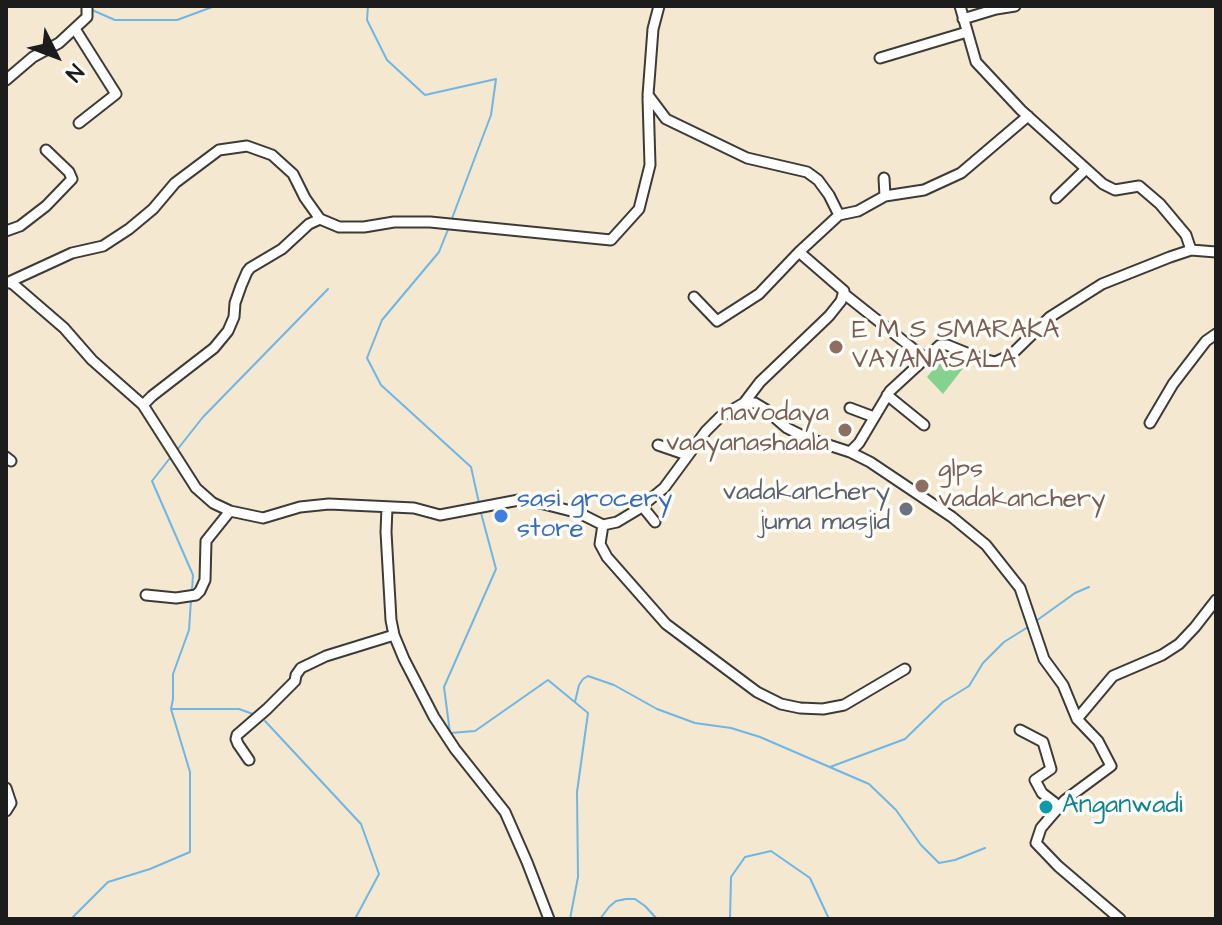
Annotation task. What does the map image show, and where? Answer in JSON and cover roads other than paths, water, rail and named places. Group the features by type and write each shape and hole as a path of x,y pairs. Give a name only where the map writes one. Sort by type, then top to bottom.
{"street":[{"path":"6,80 33,57 59,43 75,29 87,17 87,6"},
{"path":"7,282 72,253 103,246 129,229 153,209 175,183 219,150 247,146 272,155 293,174 320,219 339,227 430,222 611,240 639,209 650,165 648,95 653,29 659,6"},
{"path":"960,6 976,62 1028,116 1103,184 1115,190 1139,186 1160,204 1186,235 1191,250"},
{"path":"963,19 1015,6"},
{"path":"75,29 116,94 79,123"},
{"path":"880,58 967,32"},
{"path":"648,95 666,119 747,158 807,172 818,180 839,215"},
{"path":"649,119 657,107"},
{"path":"694,297 717,321 759,294 839,215 858,211 885,196 924,190 961,173 1028,116"},
{"path":"6,231 20,226 46,206 72,179 69,172 46,150"},
{"path":"1056,198 1086,169"},
{"path":"884,178 885,196"},
{"path":"143,405 214,348 228,331 234,317 235,303 250,268 282,249 309,224 320,219"},
{"path":"850,452 859,443 887,395 940,345 995,362 1011,355 1050,317 1102,284 1191,250 1216,252"},
{"path":"7,282 64,328 92,360 143,405 196,488 213,503 230,511 263,518 300,507 329,504 414,508 440,515 524,499 579,513 603,525 617,522 664,488 706,431 720,417 744,403 760,382 841,301 841,287 799,252"},
{"path":"843,293 926,359"},
{"path":"1150,423 1173,384 1206,341 1216,334"},
{"path":"887,395 924,425"},
{"path":"744,403 755,403 787,428 807,438 870,462 952,517 986,545 1020,588 1044,659 1063,685 1077,719 1098,741 1111,766 1065,800 1041,828 1036,843 1120,919"},
{"path":"850,408 874,417"},
{"path":"658,445 687,455"},
{"path":"642,506 655,522"},
{"path":"387,507 394,635 434,717 505,812 549,919"},
{"path":"146,595 176,598 196,595 200,591 205,580 206,541 230,511"},
{"path":"603,525 600,544 607,557 666,624 757,692 781,704 823,709 844,705 905,669"},
{"path":"1077,719 1113,676 1162,655 1179,644 1216,600"},
{"path":"249,760 238,744 237,735 277,700 295,681 301,668 326,656 394,635"},
{"path":"1020,730 1043,742 1051,769 1035,780 1042,793 1055,803 1055,812"},
{"path":"6,788 11,803 6,811"}],"waterway":[{"path":"92,10 115,20 177,20 215,6"},
{"path":"368,6 367,20 387,60 425,95 496,79 491,115 451,221"},
{"path":"449,227 439,252 382,320 367,358 381,385 471,467 479,503"},
{"path":"177,450 203,417 328,289"},
{"path":"170,458 152,481 193,575 192,591"},
{"path":"481,513 496,569 444,687 450,733 475,731 548,680 588,713 577,792 578,877 570,919"},
{"path":"1036,621 1075,593 1089,587"},
{"path":"191,600 189,630 173,674 171,709 239,709 253,714"},
{"path":"830,767 905,739 943,702 969,686 983,663 1004,642 1028,627"},
{"path":"575,702 579,685 588,676 614,685 657,709 695,723 731,728 760,737 869,784 896,810 921,845 939,863 985,848"},
{"path":"71,919 108,882 190,852 190,772 171,709"},
{"path":"265,721 361,824 379,874 355,919"},
{"path":"730,919 731,877 745,857 771,851 810,878 829,919"},
{"path":"600,919 616,901 626,899 635,899 657,919"}],"place":[{"name":"E M S SMARAKA VAYANASALA","path":"836,347"},
{"name":"navodaya vaayanashaala","path":"845,430"},
{"name":"glps vadakanchery","path":"922,486"},
{"name":"vadakanchery juma masjid","path":"906,509"},
{"name":"sasi grocery store","path":"501,516"},
{"name":"Anganwadi","path":"1046,807"}]}
